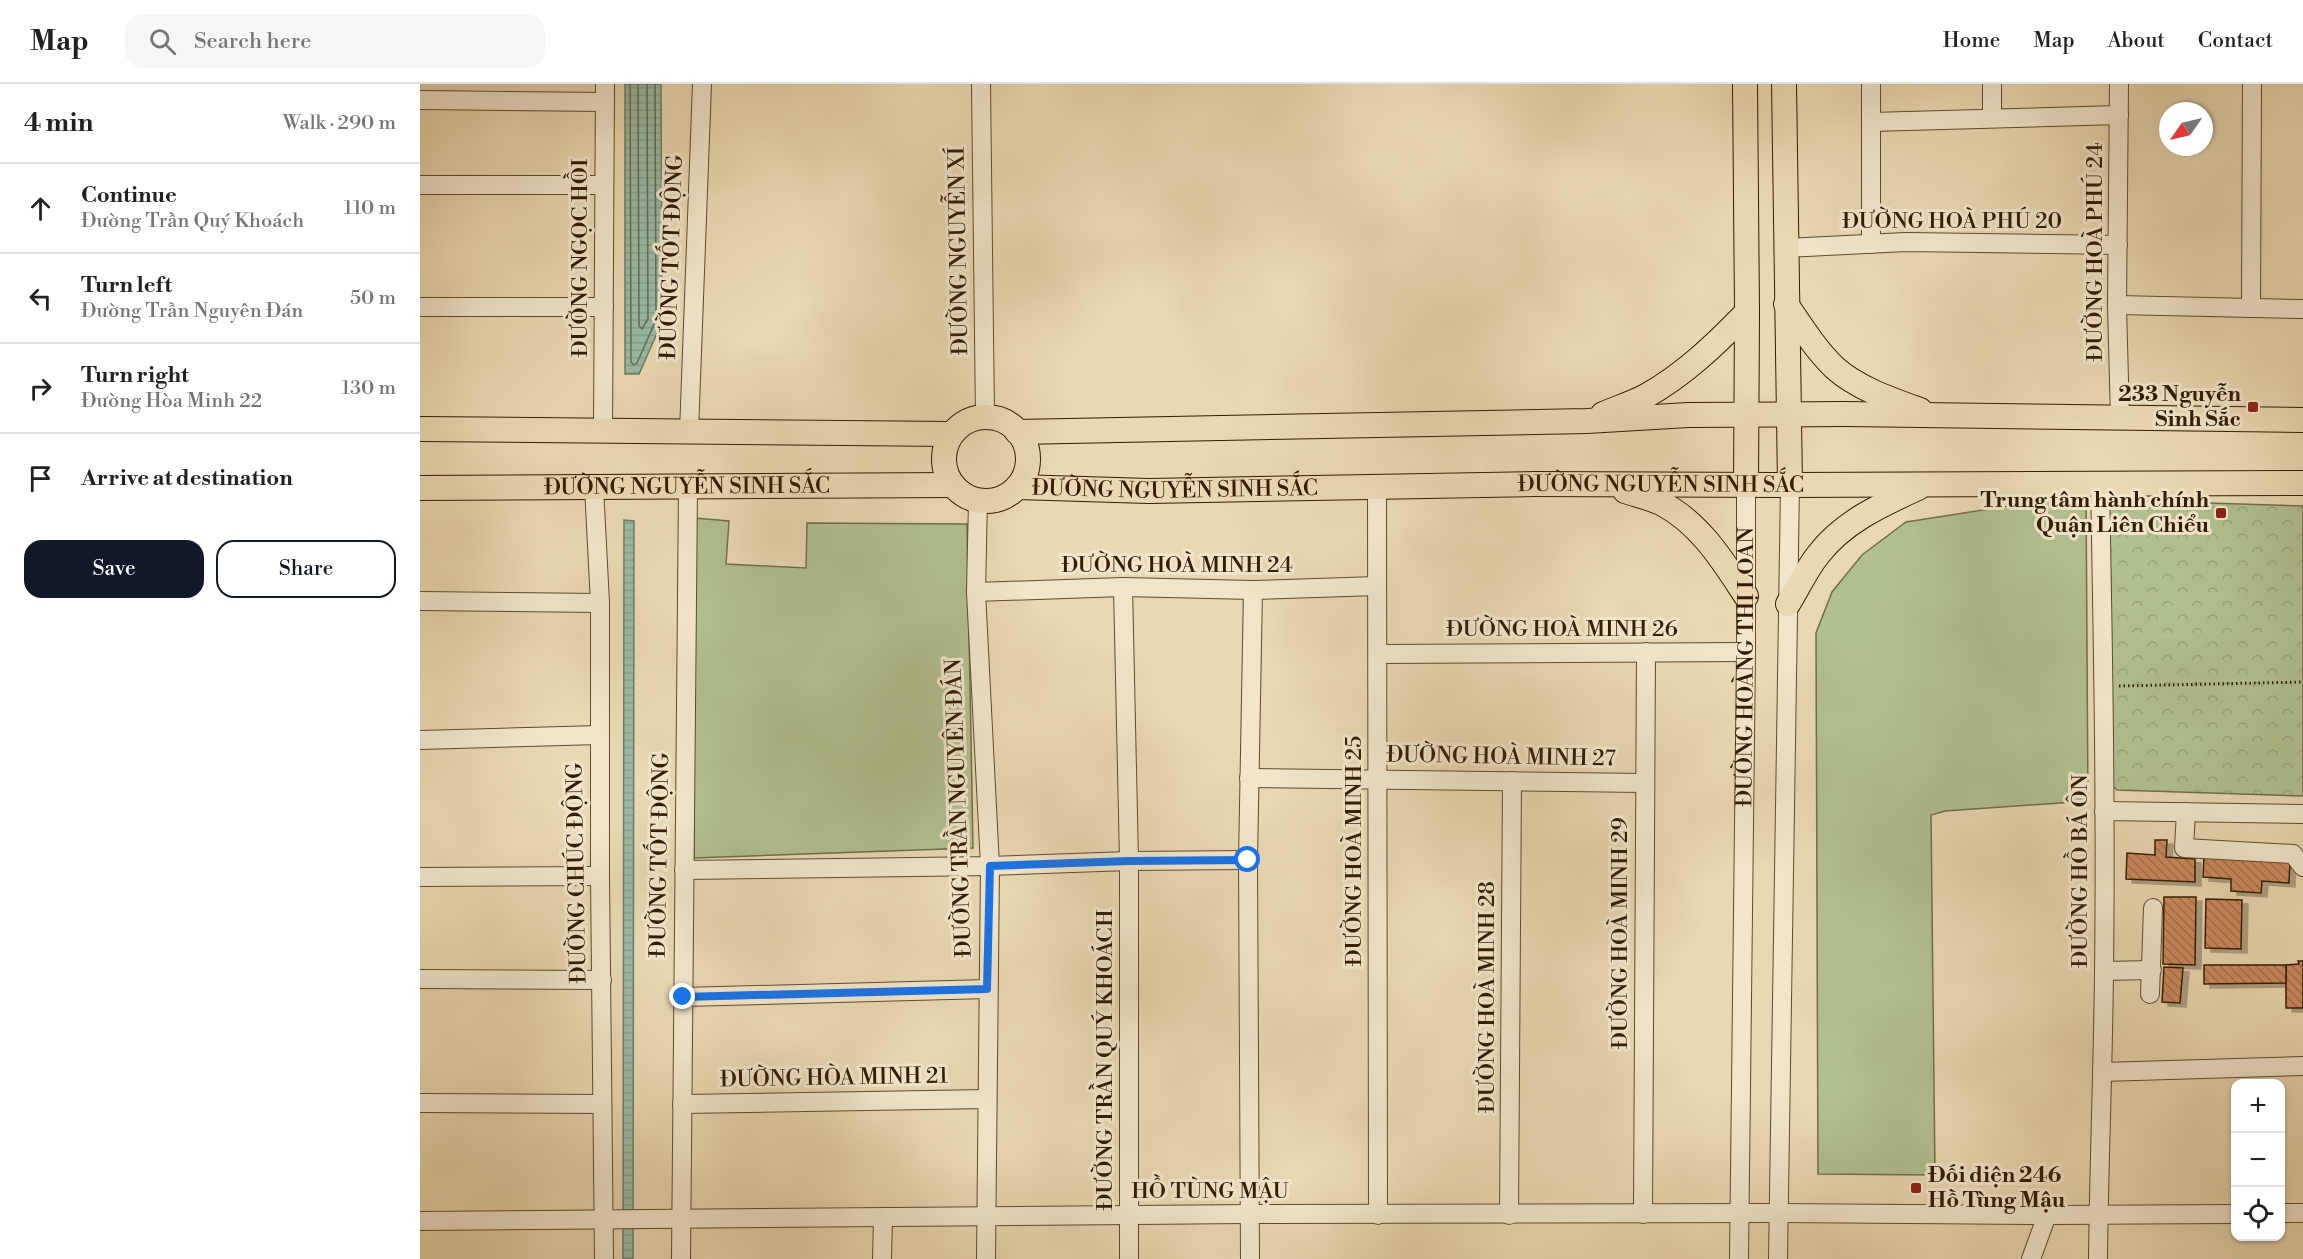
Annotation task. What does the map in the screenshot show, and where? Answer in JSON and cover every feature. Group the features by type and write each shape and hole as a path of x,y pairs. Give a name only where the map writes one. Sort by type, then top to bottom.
{"main road":[{"name":"ĐƯỜNG HOÀNG THỊ LOAN","path":"1745,84 1746,485"},
{"name":"ĐƯỜNG HOÀNG THỊ LOAN","path":"1784,84 1790,485"},
{"path":"1786,304 1807,336 1836,369 1876,393 1936,417"},
{"path":"1587,421 1645,397 1686,370 1716,344 1747,312"},
{"path":"1017,432 1587,421 1746,414 2303,420"},
{"path":"985,417 1008,424 1017,432 1024,442 1027,466 1017,487 1006,496 992,501 978,500 960,492 953,485 944,465 946,444 951,434 966,422 985,417"},
{"path":"420,429 951,434"},
{"name":"ĐƯỜNG NGUYỄN SINH SẮC","path":"1017,487 1149,491 1603,484 2303,483"},
{"path":"1603,484 1660,503 1692,524 1720,558 1746,596"},
{"path":"1788,604 1818,555 1844,528 1875,508 1926,484"},
{"name":"ĐƯỜNG NGUYỄN SINH SẮC","path":"420,488 953,485"}],"street":[{"name":"ĐƯỜNG NGỌC HỒI","path":"603,432 605,84"},
{"name":"ĐƯỜNG TỐT ĐỘNG","path":"689,432 702,84"},
{"name":"ĐƯỜNG NGUYỄN XÍ","path":"981,84 985,417"},
{"path":"1871,84 1871,244"},
{"path":"1992,84 1992,118"},
{"name":"ĐƯỜNG HOÀ PHÚ 24","path":"2119,84 2117,305 2120,419"},
{"path":"2251,308 2252,84"},
{"path":"420,100 605,102"},
{"path":"1870,122 2119,115"},
{"path":"420,185 604,184"},
{"name":"ĐƯỜNG HOÀ PHÚ 20","path":"1786,248 1966,242 2118,244"},
{"path":"2117,305 2303,309"},
{"path":"420,307 604,307"},
{"name":"ĐƯỜNG HỒ BÁ ÔN","path":"2098,1259 2104,972 2104,686 2100,482"},
{"name":"ĐƯỜNG HOÀNG THỊ LOAN","path":"1739,1259 1746,485"},
{"name":"ĐƯỜNG HOÀNG THỊ LOAN","path":"1778,1259 1790,485"},
{"name":"ĐƯỜNG HOÀ MINH 25","path":"1377,486 1378,1215"},
{"name":"ĐƯỜNG CHÚC ĐỘNG","path":"594,487 600,603 602,1104 608,1220 604,1259"},
{"name":"ĐƯỜNG TỐT ĐỘNG","path":"681,1259 677,1220 682,1104 688,487"},
{"name":"ĐƯỜNG TRẦN NGUYÊN ĐÁN","path":"978,500 976,592 990,866 986,1259"},
{"name":"ĐƯỜNG HOÀ MINH 24","path":"976,592 1122,587 1253,590 1377,586"},
{"name":"ĐƯỜNG TRẦN QUÝ KHOÁCH","path":"1122,587 1129,861 1129,1259"},
{"path":"1250,1259 1248,860 1253,590"},
{"path":"420,601 600,603"},
{"name":"ĐƯỜNG HOÀ MINH 29","path":"1642,1214 1646,652"},
{"name":"ĐƯỜNG HOÀ MINH 26","path":"1378,654 1746,652"},
{"path":"420,740 600,735"},
{"name":"ĐƯỜNG HOÀ MINH 27","path":"1250,778 1645,783"},
{"name":"ĐƯỜNG HOÀ MINH 28","path":"1509,1215 1512,781"},
{"path":"2104,812 2303,814"},
{"path":"2186,812 2184,849 2293,854 2303,867"},
{"path":"684,870 1248,860"},
{"path":"420,877 600,876"},
{"path":"2150,994 2153,908"},
{"path":"2104,972 2152,970"},
{"path":"420,979 602,980"},
{"path":"683,997 987,989"},
{"path":"2102,1072 2303,1066"},
{"name":"ĐƯỜNG HÒA MINH 21","path":"682,1104 987,1099"},
{"path":"420,1103 602,1104"},
{"path":"2285,1213 2303,1213"},
{"name":"HỒ TÙNG MẬU","path":"420,1221 883,1219 1250,1214 2231,1214"},
{"path":"2031,1259 2046,1215"},
{"path":"882,1259 883,1219"}],"path":[{"path":"2104,686 2303,682"}],"green space":[{"path":"2086,494 2088,801 1945,811 1931,815 1935,1175 1818,1174 1816,633 1832,592 1862,555 1906,522"},
{"path":"2113,500 2303,506 2303,796 2117,790 2113,786 2107,503"},
{"path":"694,518 729,521 726,564 806,568 807,523 967,524 973,848 694,858"}],"water":[{"path":"625,84 661,84 662,322 639,374 625,374"},
{"path":"624,520 634,521 633,1259 623,1259"}],"building":[{"path":"2155,840 2167,840 2166,857 2195,859 2195,882 2126,879 2127,853 2155,855"},
{"path":"2204,856 2290,862 2289,883 2262,881 2261,893 2231,891 2231,879 2203,877"},
{"path":"2164,897 2196,897 2195,965 2163,964"},
{"path":"2206,899 2242,900 2241,949 2205,948"},
{"path":"2298,961 2303,961 2303,1008 2286,1008 2286,965 2299,964"},
{"path":"2204,965 2286,965 2286,983 2204,984"},
{"path":"2164,967 2183,968 2180,1003 2162,1002"}],"place":[{"name":"233 Nguyễn Sinh Sắc","path":"2253,407"},
{"name":"Trung tâm hành chính Quận Liên Chiểu","path":"2221,513"},
{"name":"Đối diện 246 Hồ Tùng Mậu","path":"1916,1188"}],"route":[{"path":"683,997 987,989 990,866 1248,860"}]}
